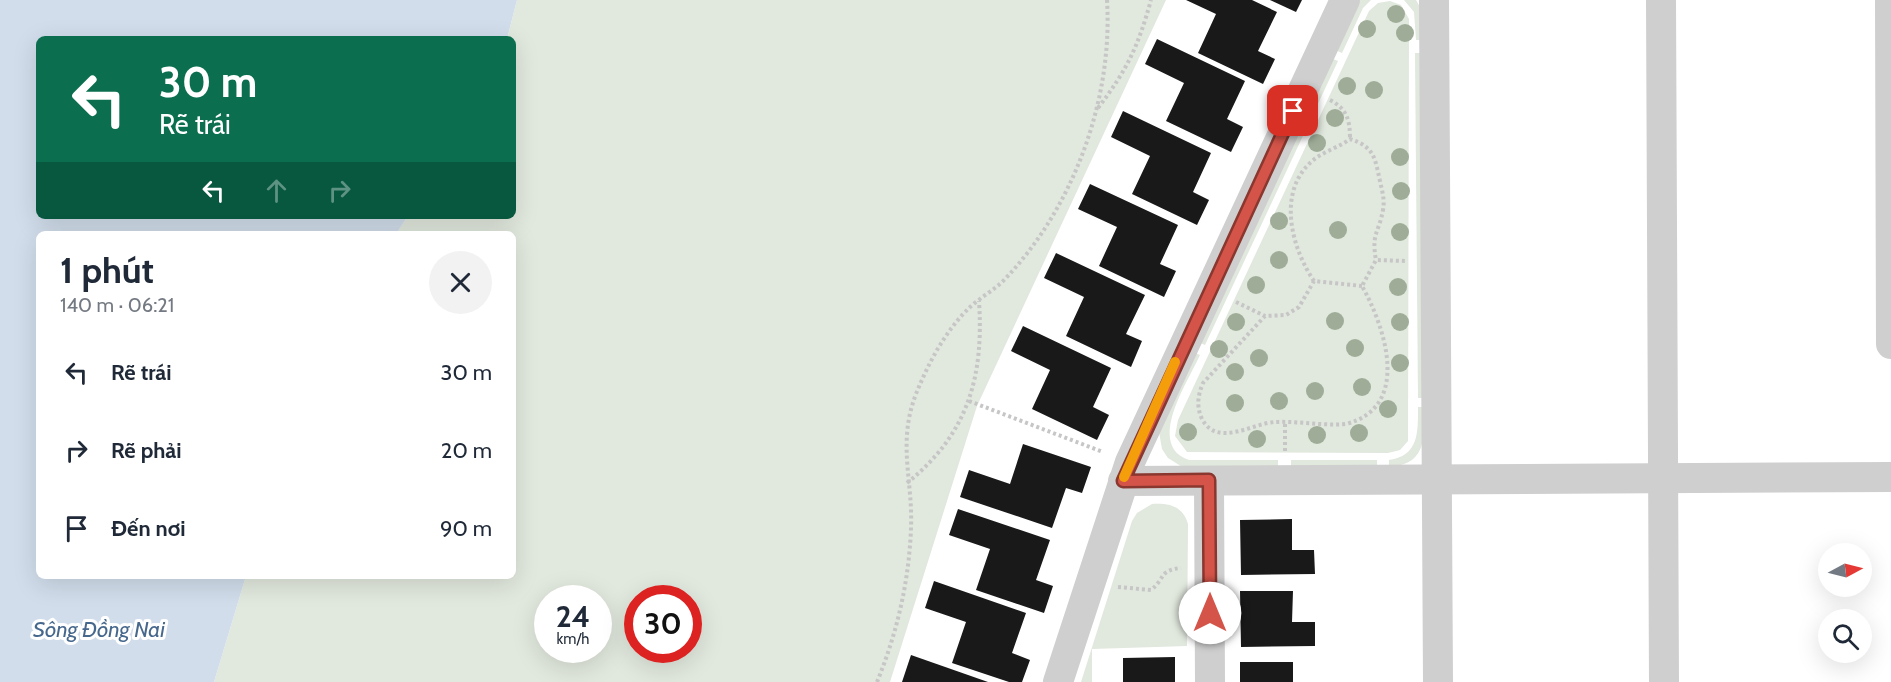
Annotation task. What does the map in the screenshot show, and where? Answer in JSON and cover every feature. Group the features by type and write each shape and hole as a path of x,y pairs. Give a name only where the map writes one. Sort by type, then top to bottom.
{"street":[{"path":"1059,682 1126,471 1345,0"},
{"path":"1661,0 1664,682"},
{"path":"1890,0 1891,344"},
{"path":"1433,1 1438,682"},
{"path":"1126,471 1209,480 1891,477"},
{"path":"1209,480 1210,682"}],"path":[{"path":"877,682 897,626 904,593 911,528 905,441 916,396 946,337 969,308 1006,279 1052,216 1071,181 1096,111 1107,42 1107,0"},
{"path":"1096,111 1132,59 1151,0"},
{"path":"1325,98 1339,105 1350,115 1350,139"},
{"path":"1350,139 1367,146 1376,154 1384,199 1383,213 1373,237 1376,260 1372,272 1362,285"},
{"path":"1314,281 1298,254 1291,226 1292,198 1308,164 1350,139"},
{"path":"1377,211 1383,213"},
{"path":"1376,260 1414,261"},
{"path":"1314,281 1362,285"},
{"path":"1230,299 1266,316 1285,315 1293,312 1305,301 1314,281"},
{"path":"1266,316 1203,383 1198,394 1201,416 1210,428 1225,433 1235,433 1265,423 1346,424 1357,421 1376,405 1384,392 1389,366 1362,285"},
{"path":"907,483 938,455 950,438 969,400 980,362 979,300"},
{"path":"1284,309 1285,315"},
{"path":"1259,323 1260,329"},
{"path":"969,400 1126,471"},
{"path":"1285,422 1285,457"},
{"path":"1112,585 1135,590 1151,590 1169,569 1188,567"}],"shaded area":[{"path":"517,0 1166,0 977,406 890,682 214,682 245,579 516,579 516,231 398,231 406,219 516,219 516,36 508,36"},
{"path":"1359,0 1371,0 1363,8 1342,53 1335,50"},
{"path":"1404,0 1416,0 1420,7 1424,40 1416,40 1414,12"},
{"path":"1390,1 1401,5 1409,19 1408,441 1400,450 1388,453 1187,452 1175,436 1178,420 1369,11 1378,3"},
{"path":"1415,53 1424,53 1426,398 1418,398"},
{"path":"1331,58 1338,61 1205,345 1198,342"},
{"path":"1193,352 1200,355 1180,396 1170,427 1170,441 1176,452 1189,460 1278,460 1278,469 1184,468 1168,458 1162,449 1159,432"},
{"path":"1418,407 1426,407 1421,448 1411,461 1389,467 1389,460 1406,454 1415,441"},
{"path":"1291,460 1377,460 1377,468 1291,469"},
{"path":"1152,504 1164,504 1179,509 1188,524 1187,646 1092,649 1092,682 1081,682 1132,521 1137,513"}],"water":[{"name":"Sông Đồng Nai","path":"0,0 517,0 508,36 36,36 36,219 406,219 398,231 36,231 36,579 245,579 214,682 0,682"}],"building":[{"path":"1186,0 1252,0 1277,12 1258,51 1275,59 1263,84 1198,53 1216,14"},
{"path":"1270,0 1302,0 1296,12"},
{"path":"1157,39 1245,81 1227,119 1243,127 1231,152 1166,121 1184,83 1145,64"},
{"path":"1123,111 1211,153 1193,192 1209,200 1197,225 1132,194 1150,156 1111,137"},
{"path":"1090,184 1178,225 1160,264 1176,271 1164,297 1099,266 1117,227 1078,209"},
{"path":"1056,253 1145,295 1126,334 1142,341 1131,367 1066,336 1084,297 1044,278"},
{"path":"1023,326 1111,368 1093,407 1109,415 1097,440 1032,409 1050,370 1011,351"},
{"path":"1023,444 1091,467 1082,493 1066,488 1052,528 960,497 969,470 1010,484"},
{"path":"958,509 1050,540 1036,580 1053,586 1044,613 976,590 990,549 949,535"},
{"path":"1292,519 1292,550 1314,550 1315,574 1241,575 1240,520"},
{"path":"934,581 1026,613 1012,653 1030,660 1022,682 1009,682 952,663 966,622 925,608"},
{"path":"1240,591 1293,591 1292,622 1315,622 1315,646 1241,647"},
{"path":"911,655 988,682 902,682"},
{"path":"1175,657 1175,682 1123,682 1123,658"},
{"path":"1240,662 1293,662 1293,682 1240,682"}],"slow traffic":[{"path":"1124,477 1175,362"}],"route":[{"path":"1210,613 1209,480 1123,481 1157,402 1293,111"}]}
